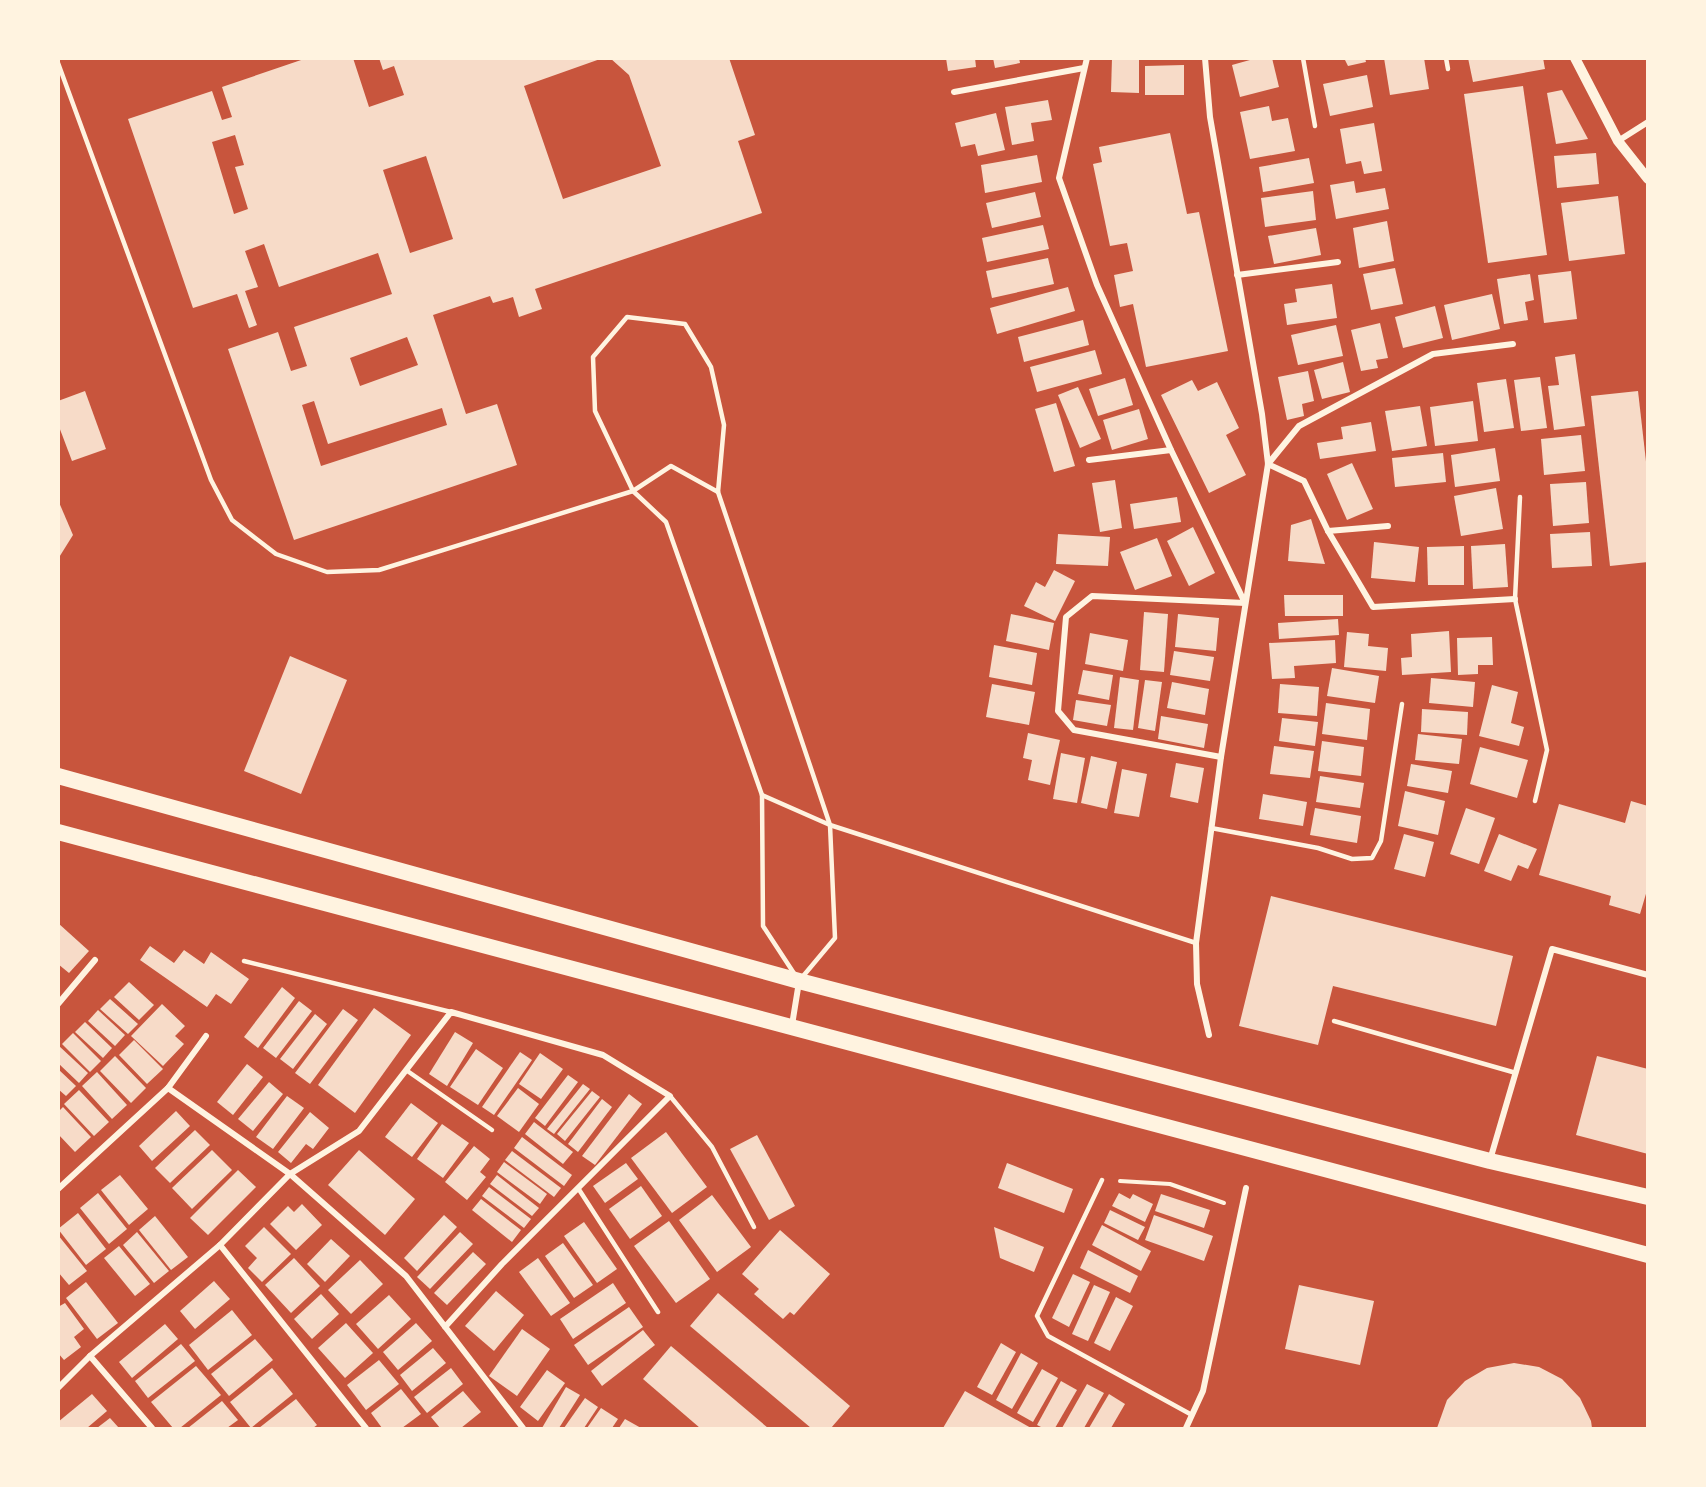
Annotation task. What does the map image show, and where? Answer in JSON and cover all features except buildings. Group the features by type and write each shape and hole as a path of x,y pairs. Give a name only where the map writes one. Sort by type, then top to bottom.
{"highway":[{"path":"58,776 800,981 1490,1161 1647,1197"},
{"path":"58,832 1647,1255"}],"street":[{"path":"1087,58 1059,178 1097,285 1171,450 1245,603"},
{"path":"1205,58 1209,117 1262,414 1268,464 1221,757 1196,943 1197,984 1209,1035"},
{"path":"1575,58 1618,141 1647,179"},
{"path":"954,92 1084,68"},
{"path":"1618,141 1647,122"},
{"path":"1237,275 1338,262"},
{"path":"1268,464 1299,426 1433,354 1513,344"},
{"path":"1089,460 1171,450"},
{"path":"1268,464 1304,481 1328,531 1373,607 1515,599"},
{"path":"1328,531 1388,526"},
{"path":"1221,757 1074,730 1058,711 1066,617 1092,596 1245,603"},
{"path":"1490,1161 1552,949 1647,975"},
{"path":"58,1004 95,960"},
{"path":"791,1028 800,981"},
{"path":"58,1388 90,1356 220,1245 290,1174 359,1131 451,1012 603,1055 670,1096 502,1264 445,1327"},
{"path":"58,1189 168,1088 206,1036"},
{"path":"168,1088 290,1174 406,1276 523,1428"},
{"path":"1186,1428 1203,1391 1246,1188"},
{"path":"220,1245 366,1428"},
{"path":"90,1356 152,1428"}],"lane":[{"path":"1303,58 1315,126"},
{"path":"1446,58 1448,69"},
{"path":"58,63 211,480 232,520 276,554 327,572 379,570 633,491 671,466 718,492"},
{"path":"627,317 685,324 711,367 723,425 718,492 830,825 835,938 800,981 763,926 762,795 666,522 633,491 596,411 593,357 627,317"},
{"path":"1520,497 1515,599 1547,750 1535,801"},
{"path":"1211,828 1318,848 1352,859 1372,858 1381,841 1402,704"},
{"path":"762,795 830,825 1196,943"},
{"path":"244,961 451,1012"},
{"path":"1334,1021 1516,1073"},
{"path":"406,1071 492,1130"},
{"path":"670,1096 712,1147 754,1227"},
{"path":"1102,1180 1037,1316 1048,1336 1192,1415"},
{"path":"578,1188 658,1312"}],"path":[{"path":"1102,1180 1170,1184 1241,1209"}]}
